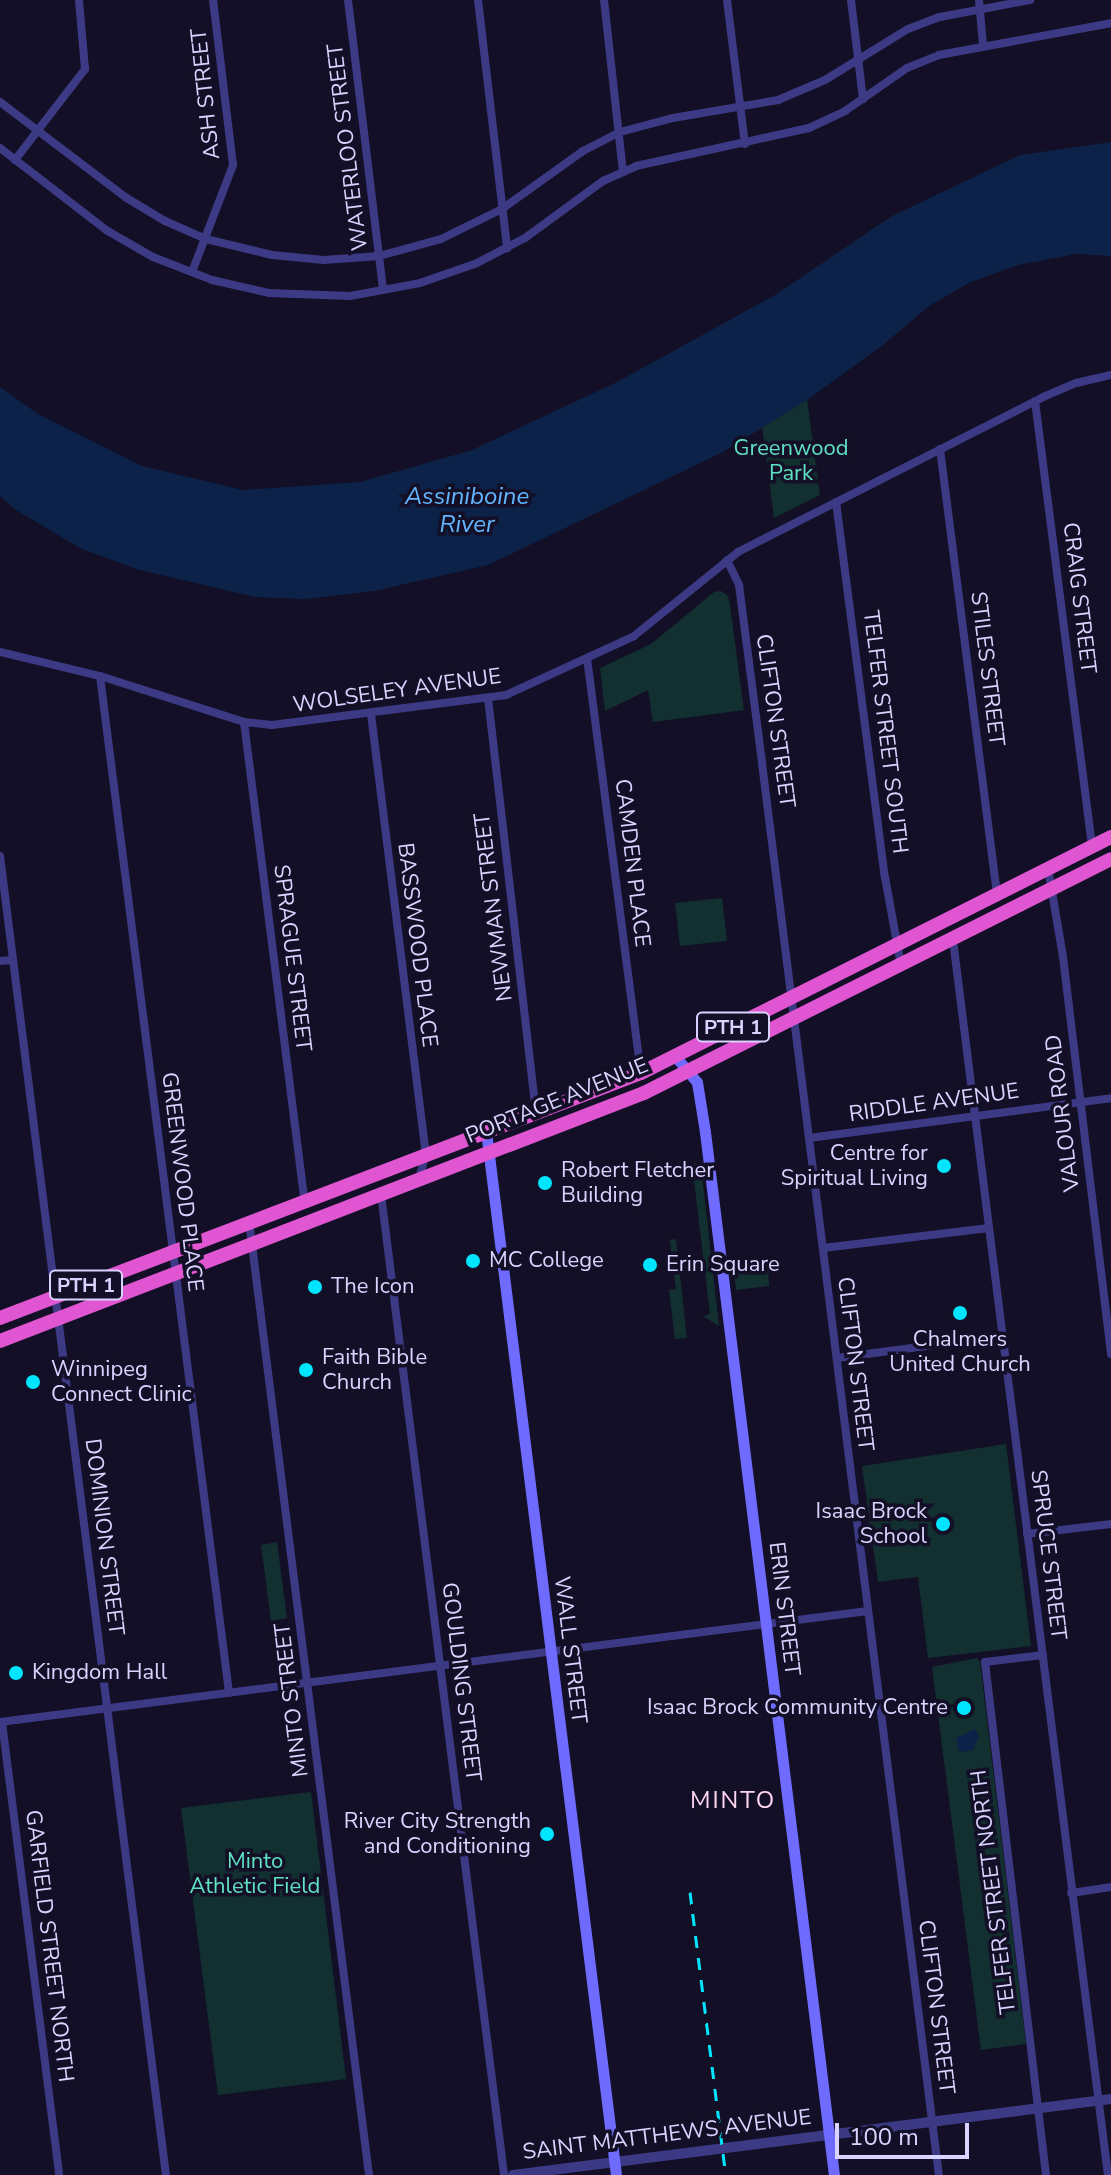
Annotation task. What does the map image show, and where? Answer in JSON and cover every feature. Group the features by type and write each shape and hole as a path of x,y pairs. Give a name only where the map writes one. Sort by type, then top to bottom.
{"highway":[{"name":"PORTAGE AVENUE","path":"0,1318 304,1199 641,1073 1111,837"},
{"name":"PORTAGE AVENUE","path":"0,1341 644,1093 1111,859"}],"main road":[{"path":"675,1056 690,1070"},
{"name":"ERIN STREET","path":"690,1070 697,1082 705,1132 834,2175"},
{"name":"WALL STREET","path":"486,1131 615,2169"}],"street":[{"path":"15,160 85,69 79,0"},
{"name":"ASH STREET","path":"192,272 233,165 213,0"},
{"name":"WATERLOO STREET","path":"348,0 383,290"},
{"path":"478,0 507,248"},
{"path":"604,0 623,171"},
{"path":"727,0 745,144"},
{"path":"851,0 863,99"},
{"path":"0,102 125,197 165,221 206,239 272,255 324,260 379,256 441,239 502,209 583,151 620,132 673,118 778,100 810,87 908,29 980,4 1030,0"},
{"path":"980,4 983,45"},
{"path":"0,148 106,230 153,257 192,272 269,293 350,296 446,275 507,248 623,171 666,157 801,131 863,99 917,64 983,45 1111,23"},
{"name":"WOLSELEY AVENUE","path":"0,652 100,676 244,722 291,725 488,698 517,691 643,630 727,560 836,502 1035,401 1076,383 1111,375"},
{"name":"CRAIG STREET","path":"1035,401 1092,846"},
{"name":"STILES STREET","path":"940,449 997,893"},
{"name":"TELFER STREET SOUTH","path":"836,502 895,945 902,965"},
{"name":"CLIFTON STREET","path":"727,560 739,585 939,2175"},
{"name":"CAMDEN PLACE","path":"587,658 641,1073"},
{"name":"GREENWOOD PLACE","path":"100,676 229,1693"},
{"name":"NEWMAN STREET","path":"488,698 536,1111"},
{"name":"BASSWOOD PLACE","path":"371,714 426,1153 419,1179"},
{"name":"SPRAGUE STREET","path":"244,722 304,1199"},
{"name":"DOMINION STREET","path":"0,856 166,2175"},
{"name":"VALOUR ROAD","path":"1048,868 1111,1354"},
{"name":"SPRUCE STREET","path":"953,940 1071,1893 1105,2100 1108,2175"},
{"path":"0,961 13,960"},
{"name":"RIDDLE AVENUE","path":"809,1138 1111,1098"},
{"name":"GOULDING STREET","path":"381,1194 504,2175"},
{"name":"MINTO STREET","path":"249,1221 369,2175"},
{"path":"823,1248 989,1228"},
{"path":"837,1358 1002,1336"},
{"path":"1027,1534 1111,1524"},
{"path":"1,1722 868,1611"},
{"name":"TELFER STREET NORTH","path":"1043,1655 985,1662 1046,2175"},
{"name":"GARFIELD STREET NORTH","path":"1,1722 59,2175"},
{"path":"1071,1893 1111,1887"},
{"name":"SAINT MATTHEWS AVENUE","path":"513,2175 615,2169 829,2134 1105,2100"}],"green space":[{"name":"Greenwood Park","path":"807,400 820,495 774,518 762,426"},
{"path":"721,591 728,596 730,605 744,710 653,722 648,690 605,711 600,668 651,644 714,592"},
{"path":"722,898 727,941 680,946 675,903"},
{"path":"695,1163 701,1166 719,1326 703,1316 710,1314 693,1172 685,1172 684,1167"},
{"path":"676,1239 687,1338 675,1339 669,1290 676,1289 670,1240"},
{"path":"768,1267 769,1286 736,1290 734,1271"},
{"path":"1006,1444 1031,1646 928,1658 918,1577 878,1582 862,1466"},
{"path":"277,1542 287,1618 271,1621 261,1545"},
{"path":"977,1658 980,1662 1026,2044 981,2050 932,1667"},
{"name":"Minto Athletic Field","path":"311,1792 346,2079 218,2095 181,1808"}],"water":[{"name":"Assiniboine River","path":"1111,142 1111,256 1076,254 1018,265 971,282 929,306 883,345 807,400 723,452 488,565 374,591 305,599 255,597 136,569 80,548 16,510 0,496 0,387 38,414 142,466 243,490 360,482 472,450 617,382 775,295 892,216 1020,155"},
{"path":"975,1729 979,1737 973,1750 959,1752 956,1738"}],"railway":[{"path":"690,1892 726,2175"}],"place":[{"name":"Centre for Spiritual Living","path":"944,1166"},
{"name":"Robert Fletcher Building","path":"545,1183"},
{"name":"MC College","path":"473,1261"},
{"name":"Erin Square","path":"650,1265"},
{"name":"The Icon","path":"315,1287"},
{"name":"Chalmers United Church","path":"960,1313"},
{"name":"Faith Bible Church","path":"306,1370"},
{"name":"Winnipeg Connect Clinic","path":"33,1382"},
{"name":"Isaac Brock School","path":"943,1524"},
{"name":"Kingdom Hall","path":"16,1673"},
{"name":"Isaac Brock Community Centre","path":"964,1708"},
{"name":"River City Strength and Conditioning","path":"547,1834"}],"district":[{"name":"MINTO","path":"733,1801"}]}
